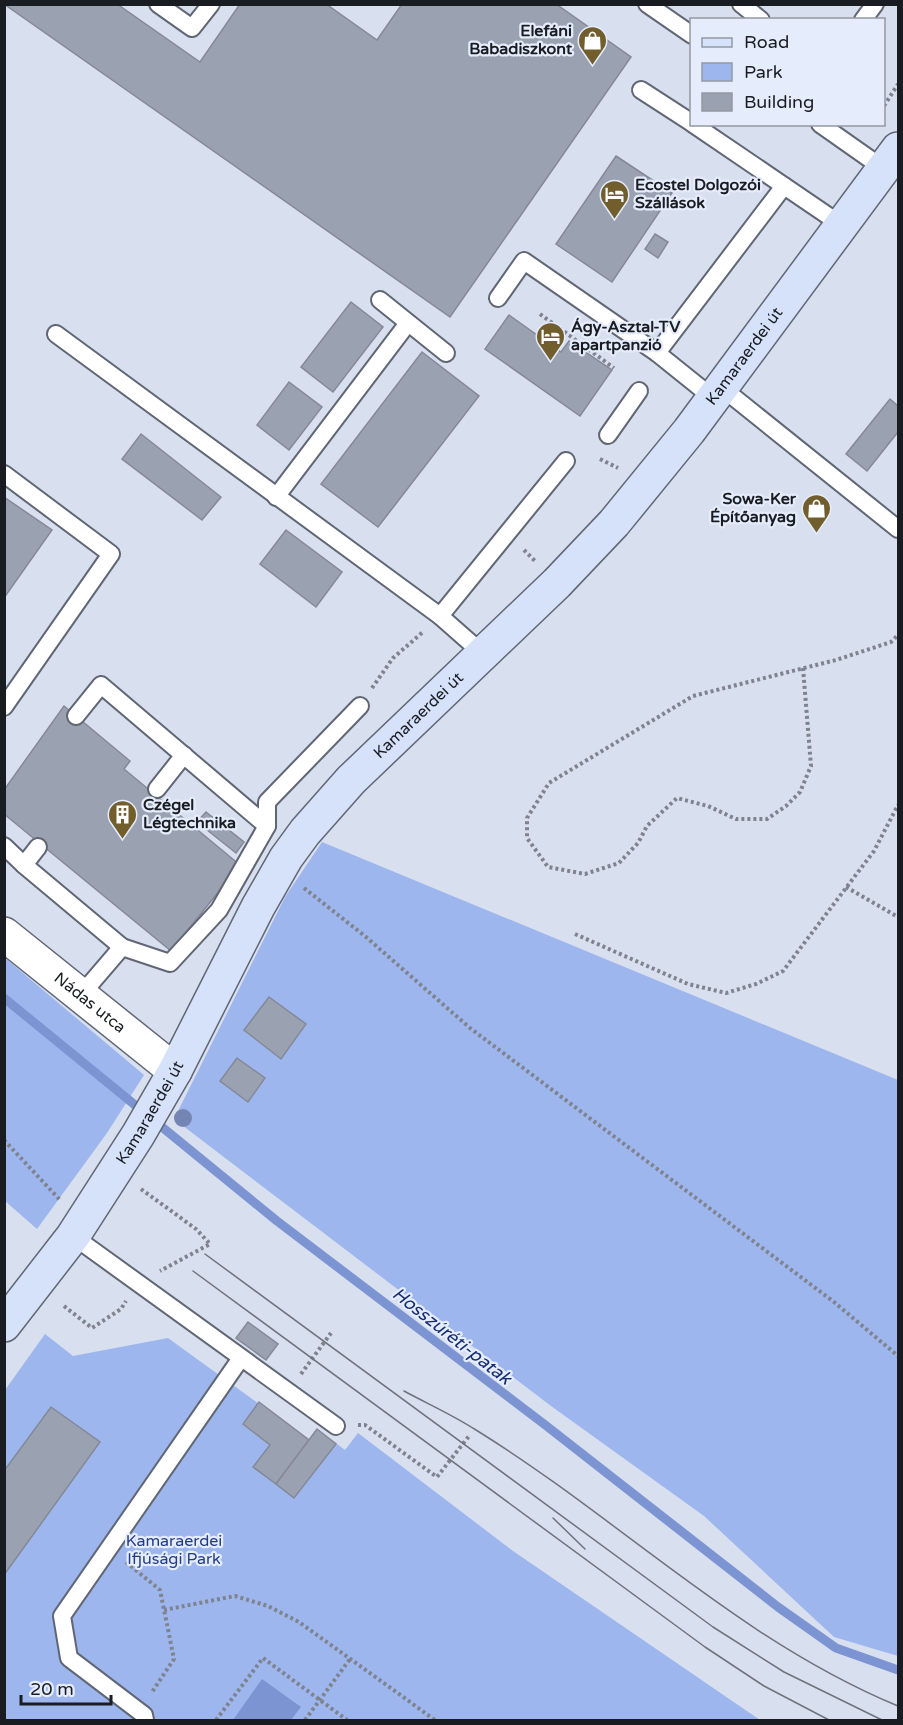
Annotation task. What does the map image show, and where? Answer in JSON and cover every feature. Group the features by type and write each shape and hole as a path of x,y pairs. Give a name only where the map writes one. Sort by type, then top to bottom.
{"street":[{"name":"Kamaraerdei út","path":"4,1325 70,1221 116,1170 138,1135 175,1071 280,869 305,832 331,801 557,583 644,488 892,159"},
{"name":"Nádas utca","path":"4,934 175,1071"}],"lane":[{"path":"158,4 192,28 211,4"},
{"path":"647,4 690,34"},
{"path":"741,4 758,18"},
{"path":"864,18 875,4"},
{"path":"641,90 690,123"},
{"path":"695,126 843,226"},
{"path":"824,126 892,159"},
{"path":"657,353 784,186"},
{"path":"498,298 524,261 717,393 898,529"},
{"path":"380,300 446,353"},
{"path":"276,497 408,323"},
{"path":"56,334 440,616 482,653"},
{"path":"608,435 639,391"},
{"path":"440,616 566,461"},
{"path":"4,474 111,554 4,707"},
{"path":"76,716 101,685 267,826"},
{"path":"4,846 122,948 170,963 219,910 267,826 267,802 360,706"},
{"path":"157,789 184,755"},
{"path":"24,865 38,847"},
{"path":"80,996 122,948"},
{"path":"70,1221 241,1358 336,1426"},
{"path":"142,1716 69,1658 62,1616 241,1358"}],"path":[{"path":"885,104 898,84"},
{"path":"540,314 614,368"},
{"path":"566,461 581,454 593,456 619,469 644,488"},
{"path":"506,532 557,583"},
{"path":"360,706 393,658 440,616"},
{"path":"804,668 811,766 800,792 786,806 767,819 736,819 708,806 677,798 647,826 638,843 619,863 585,874 548,867 527,838 527,818 549,783 638,727 693,696 804,668 836,660 891,642 898,635"},
{"path":"575,934 688,984 726,993 756,984 783,971 874,850 898,805"},
{"path":"280,869 366,937 470,1028 834,1302 898,1356"},
{"path":"846,887 898,917"},
{"path":"4,1140 40,1181 70,1221"},
{"path":"116,1170 196,1229 210,1244"},
{"path":"64,1306 76,1314"},
{"path":"288,1391 331,1333"},
{"path":"336,1426 365,1425 437,1477 469,1436"},
{"path":"108,1549 160,1590 174,1659 142,1716"},
{"path":"164,1610 235,1596 268,1606 299,1622 435,1720"},
{"path":"216,1720 263,1658 347,1720"},
{"path":"305,1720 350,1659"}],"green space":[{"path":"322,842 898,1080 898,1656 834,1637 704,1516 551,1406 174,1119 285,897"},
{"path":"5,958 144,1075 107,1133 37,1229 5,1201"},
{"name":"Kamaraerdei Ifjúsági Park","path":"45,1334 73,1356 168,1338 309,1440 317,1429 345,1450 358,1433 513,1551 760,1720 5,1720 5,1390"}],"shaded area":[{"path":"262,1679 301,1707 291,1720 233,1720"}],"building":[{"path":"4,4 117,4 200,62 240,4 326,4 377,40 402,4 556,4 631,57 450,317"},
{"name":"Ecostel Dolgozói Szállások","path":"616,156 672,193 612,282 556,244"},
{"path":"655,234 668,242 658,258 645,249"},
{"path":"351,302 383,327 333,392 301,367"},
{"name":"Ágy-Asztal-TV apartpanzió","path":"509,315 561,352 569,341 612,370 580,416 485,349"},
{"path":"422,352 479,396 378,527 321,484"},
{"path":"289,382 322,407 289,450 257,425"},
{"path":"890,399 898,406 898,432 867,471 846,454"},
{"path":"141,434 221,497 202,520 122,459"},
{"path":"4,497 52,530 4,598"},
{"path":"286,530 342,572 316,607 260,564"},
{"name":"Czégel Légtechnika","path":"64,706 130,761 124,769 240,865 171,951 4,814 4,790"},
{"path":"206,812 244,842 236,853 197,822"},
{"path":"269,997 306,1024 281,1059 244,1030"},
{"path":"237,1058 265,1078 248,1102 220,1081"},
{"path":"248,1322 278,1344 266,1360 236,1338"},
{"path":"259,1402 309,1440 276,1484 253,1467 270,1445 243,1424"},
{"path":"51,1407 100,1442 4,1575 4,1471"},
{"path":"317,1429 336,1444 294,1498 276,1484"}],"waterway":[{"name":"Hosszúréti-patak","path":"4,998 277,1221 544,1424 778,1607 836,1648 898,1670"}],"tram line":[{"path":"205,1254 713,1627 784,1672 882,1720"},
{"path":"193,1271 705,1647 764,1686 829,1720"},
{"path":"404,1391 449,1414 529,1465 681,1577 785,1648 840,1679 898,1706"},
{"path":"553,1518 585,1549"}],"place":[{"name":"Elefáni Babadiszkont","path":"593,66"},
{"name":"Ecostel Dolgozói Szállások","path":"614,220"},
{"name":"Ágy-Asztal-TV apartpanzió","path":"550,362"},
{"name":"Sowa-Ker Építőanyag","path":"817,534"},
{"name":"Czégel Légtechnika","path":"122,840"}]}
